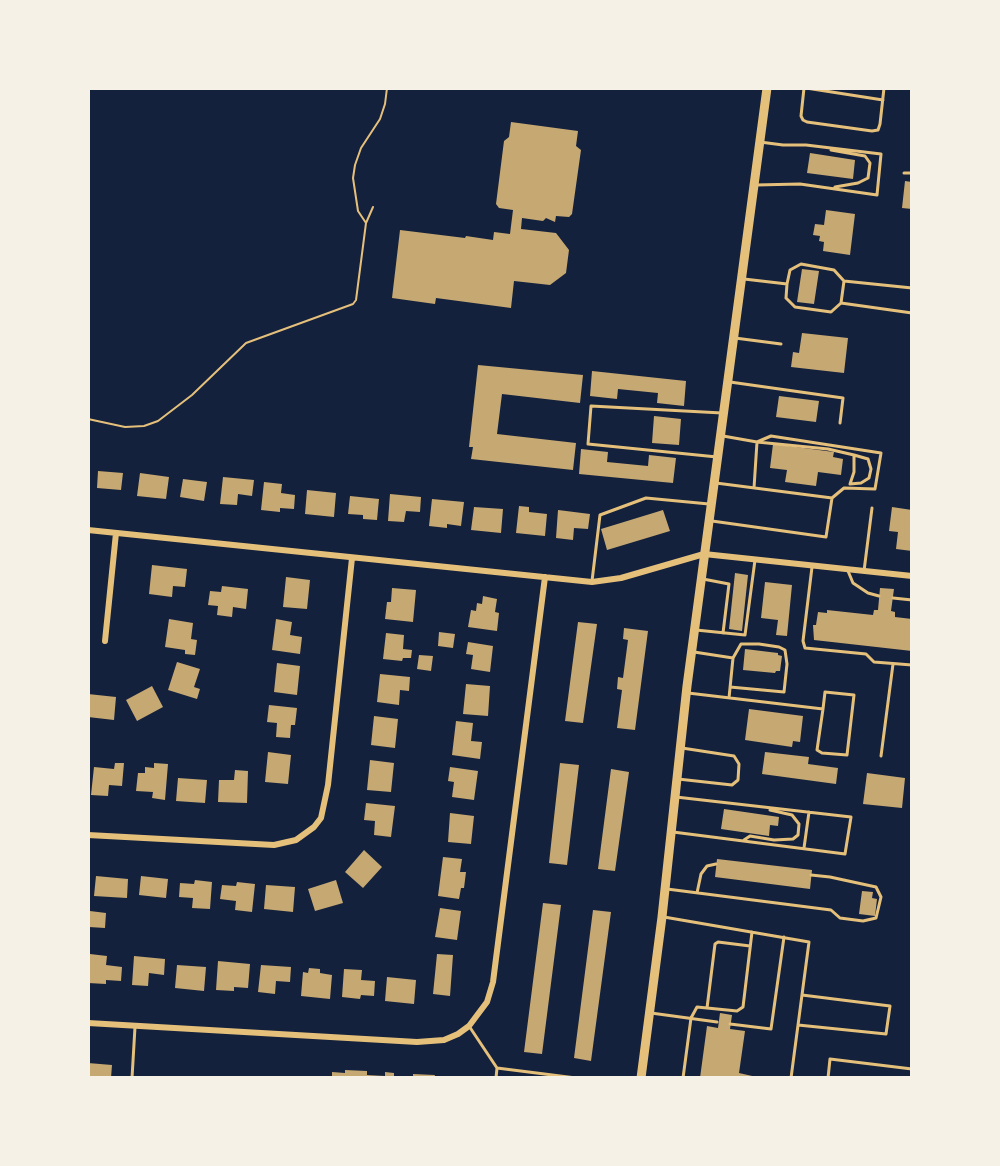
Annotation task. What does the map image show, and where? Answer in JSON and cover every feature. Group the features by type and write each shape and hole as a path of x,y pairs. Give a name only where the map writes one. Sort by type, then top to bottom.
{"main road":[{"path":"640,1077 662,917 694,630 767,88"}],"street":[{"path":"88,530 592,582 621,578 704,554 912,576"},
{"path":"105,641 116,534"},
{"path":"88,835 274,845 296,840 314,828 321,818 328,785 352,558"},
{"path":"88,1023 417,1042 444,1040 470,1026 487,1002 493,982 545,577"}],"lane":[{"path":"883,100 805,88 801,116 807,122 878,130 880,124 883,100 884,88"},
{"path":"754,185 800,184 877,195 881,154 760,142"},
{"path":"806,145 865,156 870,163 868,178 858,183 830,188"},
{"path":"904,172 912,173"},
{"path":"844,281 841,303 831,312 795,307 786,298 790,270 801,264 834,270 844,281 912,288"},
{"path":"742,279 787,284"},
{"path":"841,303 912,313"},
{"path":"734,338 781,344"},
{"path":"728,382 843,398 840,423"},
{"path":"718,457 588,444 591,406 723,413"},
{"path":"758,442 771,435 881,453 875,489 844,488"},
{"path":"709,521 826,537 832,498 850,484 861,483 869,478 871,469 868,459 828,449 720,436"},
{"path":"753,488 758,442"},
{"path":"850,484 854,472 854,455"},
{"path":"714,483 832,498"},
{"path":"592,582 600,515 646,498 711,504"},
{"path":"864,571 872,508"},
{"path":"694,630 745,635 755,559"},
{"path":"812,565 803,641 805,648 866,654 874,662 912,665"},
{"path":"847,569 853,583 868,593 879,596"},
{"path":"701,579 729,584 723,633"},
{"path":"893,597 912,600"},
{"path":"729,698 730,687 733,658 741,644 769,645 785,650 787,664 784,692 730,687"},
{"path":"692,652 733,658"},
{"path":"881,756 893,663"},
{"path":"825,692 854,695 847,755 822,753 817,750 823,709 825,692"},
{"path":"687,693 823,709"},
{"path":"677,779 732,785 738,780 739,764 734,756 680,748"},
{"path":"671,832 846,854 851,817 675,797"},
{"path":"743,841 750,836 774,840 793,839 798,835 799,824 792,815 757,806"},
{"path":"804,848 809,812"},
{"path":"697,893 701,874 706,866 716,864"},
{"path":"665,888 831,910 840,918 863,921 876,918 881,897 876,887 812,875"},
{"path":"662,917 809,942 791,1077"},
{"path":"683,1077 691,1018 697,1007 737,1011 743,1007 752,932"},
{"path":"730,1024 771,1029 784,937"},
{"path":"707,1008 715,944 718,942 750,945"},
{"path":"798,1025 886,1034 890,1006 802,995"},
{"path":"649,1012 717,1022"},
{"path":"132,1077 135,1026"},
{"path":"470,1026 497,1068 496,1077"},
{"path":"828,1077 830,1059 912,1069"},
{"path":"497,1068 576,1077"}],"path":[{"path":"366,223 358,211 353,178 355,165 361,148 380,119 387,88"},
{"path":"88,419 125,427 144,426 158,422 192,395 246,344 353,304 356,300 366,223 373,207"}],"building":[{"path":"511,122 578,131 576,146 581,150 572,214 569,217 556,216 555,222 546,218 543,221 522,218 521,229 556,233 569,250 566,273 550,285 514,281 511,308 436,298 435,304 392,298 400,230 493,240 494,232 510,234 513,210 499,208 496,204 504,141 509,137"},
{"path":"810,153 855,160 853,179 807,173"},
{"path":"905,181 912,182 912,209 902,208"},
{"path":"826,210 855,214 850,255 823,251 824,242 819,241 820,236 813,235 815,224 824,225"},
{"path":"802,269 819,271 814,304 797,302"},
{"path":"802,333 848,338 844,373 791,367 793,352 799,353"},
{"path":"478,365 583,375 580,403 502,394 497,434 576,443 573,470 471,459 473,447 469,447"},
{"path":"592,371 686,381 684,406 657,403 658,393 618,389 617,399 590,396"},
{"path":"779,396 819,401 816,422 776,417"},
{"path":"654,416 681,419 679,445 652,443"},
{"path":"773,444 834,452 833,457 843,459 841,475 818,472 816,486 785,482 787,470 770,468"},
{"path":"581,449 608,452 607,462 648,466 649,455 676,458 673,483 579,474"},
{"path":"98,471 123,473 121,490 97,488"},
{"path":"140,473 169,477 166,499 137,496"},
{"path":"223,477 254,480 252,496 238,494 237,505 220,504"},
{"path":"183,479 207,482 204,501 180,497"},
{"path":"264,482 282,484 281,493 295,495 294,509 280,508 280,512 261,510"},
{"path":"307,490 336,493 334,517 305,514"},
{"path":"390,494 421,497 420,512 406,511 404,522 388,521"},
{"path":"350,496 379,499 377,520 363,519 363,515 348,514"},
{"path":"432,499 464,502 461,526 447,524 447,528 429,526"},
{"path":"519,506 529,507 529,512 547,514 545,536 516,533"},
{"path":"474,507 503,509 501,533 471,530"},
{"path":"892,507 912,510 912,551 896,549 898,532 889,531"},
{"path":"558,510 590,514 588,529 574,528 573,540 556,538"},
{"path":"663,510 670,531 607,550 601,529"},
{"path":"152,565 187,569 185,587 173,586 172,597 149,594"},
{"path":"735,573 748,575 742,631 729,629"},
{"path":"286,577 310,580 307,609 283,607"},
{"path":"765,582 792,585 787,636 776,635 778,620 761,618"},
{"path":"222,586 248,589 246,609 233,607 232,617 217,615 218,606 208,605 210,591 221,592"},
{"path":"392,588 416,590 413,622 385,619 387,602 391,602"},
{"path":"880,588 894,589 891,611 895,612 895,617 912,619 912,651 814,640 813,625 816,625 818,612 827,613 827,610 873,615 874,610 878,610"},
{"path":"483,596 497,599 495,612 499,613 497,631 468,627 471,610 476,611 477,603 482,604"},
{"path":"169,619 193,623 191,639 197,640 195,655 185,654 185,650 165,647"},
{"path":"276,619 292,622 290,635 302,637 300,654 272,650"},
{"path":"578,622 597,624 583,723 565,721"},
{"path":"624,628 648,631 635,730 617,728 622,690 617,689 618,677 623,678 628,640 623,639"},
{"path":"439,632 455,634 453,648 438,646"},
{"path":"386,633 404,635 403,649 412,650 411,658 403,658 402,661 383,659"},
{"path":"468,642 493,646 490,672 471,669 473,655 466,654"},
{"path":"745,649 778,653 782,656 780,671 775,673 743,670"},
{"path":"419,655 433,656 431,671 417,669"},
{"path":"177,662 200,669 194,687 200,689 197,699 168,690"},
{"path":"277,663 300,666 297,695 274,692"},
{"path":"380,674 410,677 409,691 400,690 399,705 377,702"},
{"path":"466,684 490,686 488,716 463,714"},
{"path":"152,686 163,707 137,721 126,700"},
{"path":"88,694 116,697 114,720 88,717"},
{"path":"269,705 297,708 295,725 291,725 290,738 276,737 277,723 267,722"},
{"path":"749,709 803,716 800,742 793,741 792,747 745,740"},
{"path":"374,716 398,719 395,748 371,745"},
{"path":"456,721 473,723 471,741 482,742 480,759 452,755"},
{"path":"268,752 291,755 288,784 265,782"},
{"path":"765,752 809,757 808,764 838,768 836,784 762,774"},
{"path":"370,760 394,763 391,792 367,790"},
{"path":"115,763 124,763 122,786 109,785 108,796 91,795 94,767 114,769"},
{"path":"154,763 168,764 165,800 152,798 153,792 136,791 138,773 145,773 145,767 154,768"},
{"path":"560,763 579,765 567,865 549,863"},
{"path":"450,767 478,771 474,800 452,797 454,782 448,781"},
{"path":"611,769 629,772 615,871 598,869"},
{"path":"235,770 248,771 247,803 218,802 219,780 234,780"},
{"path":"867,773 905,778 902,808 863,804"},
{"path":"178,778 207,780 205,803 176,801"},
{"path":"366,803 395,806 391,837 374,835 375,821 364,820"},
{"path":"724,809 779,817 778,826 770,825 769,836 721,829"},
{"path":"450,813 474,816 471,844 448,842"},
{"path":"364,850 382,867 363,888 345,872"},
{"path":"443,857 462,859 460,872 466,872 464,888 461,888 459,899 438,896"},
{"path":"717,859 812,870 810,889 715,877"},
{"path":"96,876 128,879 127,898 94,896"},
{"path":"141,876 168,879 166,898 139,895"},
{"path":"195,880 212,882 210,909 192,908 193,898 179,897 180,883 194,884"},
{"path":"336,880 343,903 315,911 308,889"},
{"path":"237,882 255,884 252,912 235,910 236,901 220,899 222,885 236,886"},
{"path":"266,885 295,887 293,912 264,909"},
{"path":"862,891 873,892 872,898 877,899 875,916 859,914"},
{"path":"543,903 561,905 542,1054 524,1052"},
{"path":"440,908 461,911 457,940 435,937"},
{"path":"593,910 611,912 591,1061 574,1058"},
{"path":"90,911 106,913 105,928 89,927"},
{"path":"90,954 107,956 106,965 122,967 121,981 106,980 106,984 88,983"},
{"path":"437,954 453,955 450,996 433,994"},
{"path":"134,956 165,959 164,975 149,973 148,986 132,985"},
{"path":"218,961 250,964 248,988 234,987 234,991 216,990"},
{"path":"177,965 206,967 204,991 175,988"},
{"path":"261,965 291,967 290,982 276,981 275,994 258,992"},
{"path":"309,968 320,969 320,973 332,975 330,999 301,996 303,972 308,973"},
{"path":"344,969 362,970 361,980 375,981 374,996 361,995 360,999 342,997"},
{"path":"387,977 416,980 414,1004 385,1001"},
{"path":"720,1013 732,1015 730,1029 745,1031 739,1073 761,1078 700,1078 707,1026 718,1028"},
{"path":"88,1063 112,1065 111,1078 88,1078"},
{"path":"345,1070 367,1071 367,1075 385,1076 385,1072 394,1073 394,1078 332,1078 332,1072 345,1073"},
{"path":"413,1074 435,1075 434,1078 413,1078"}]}
